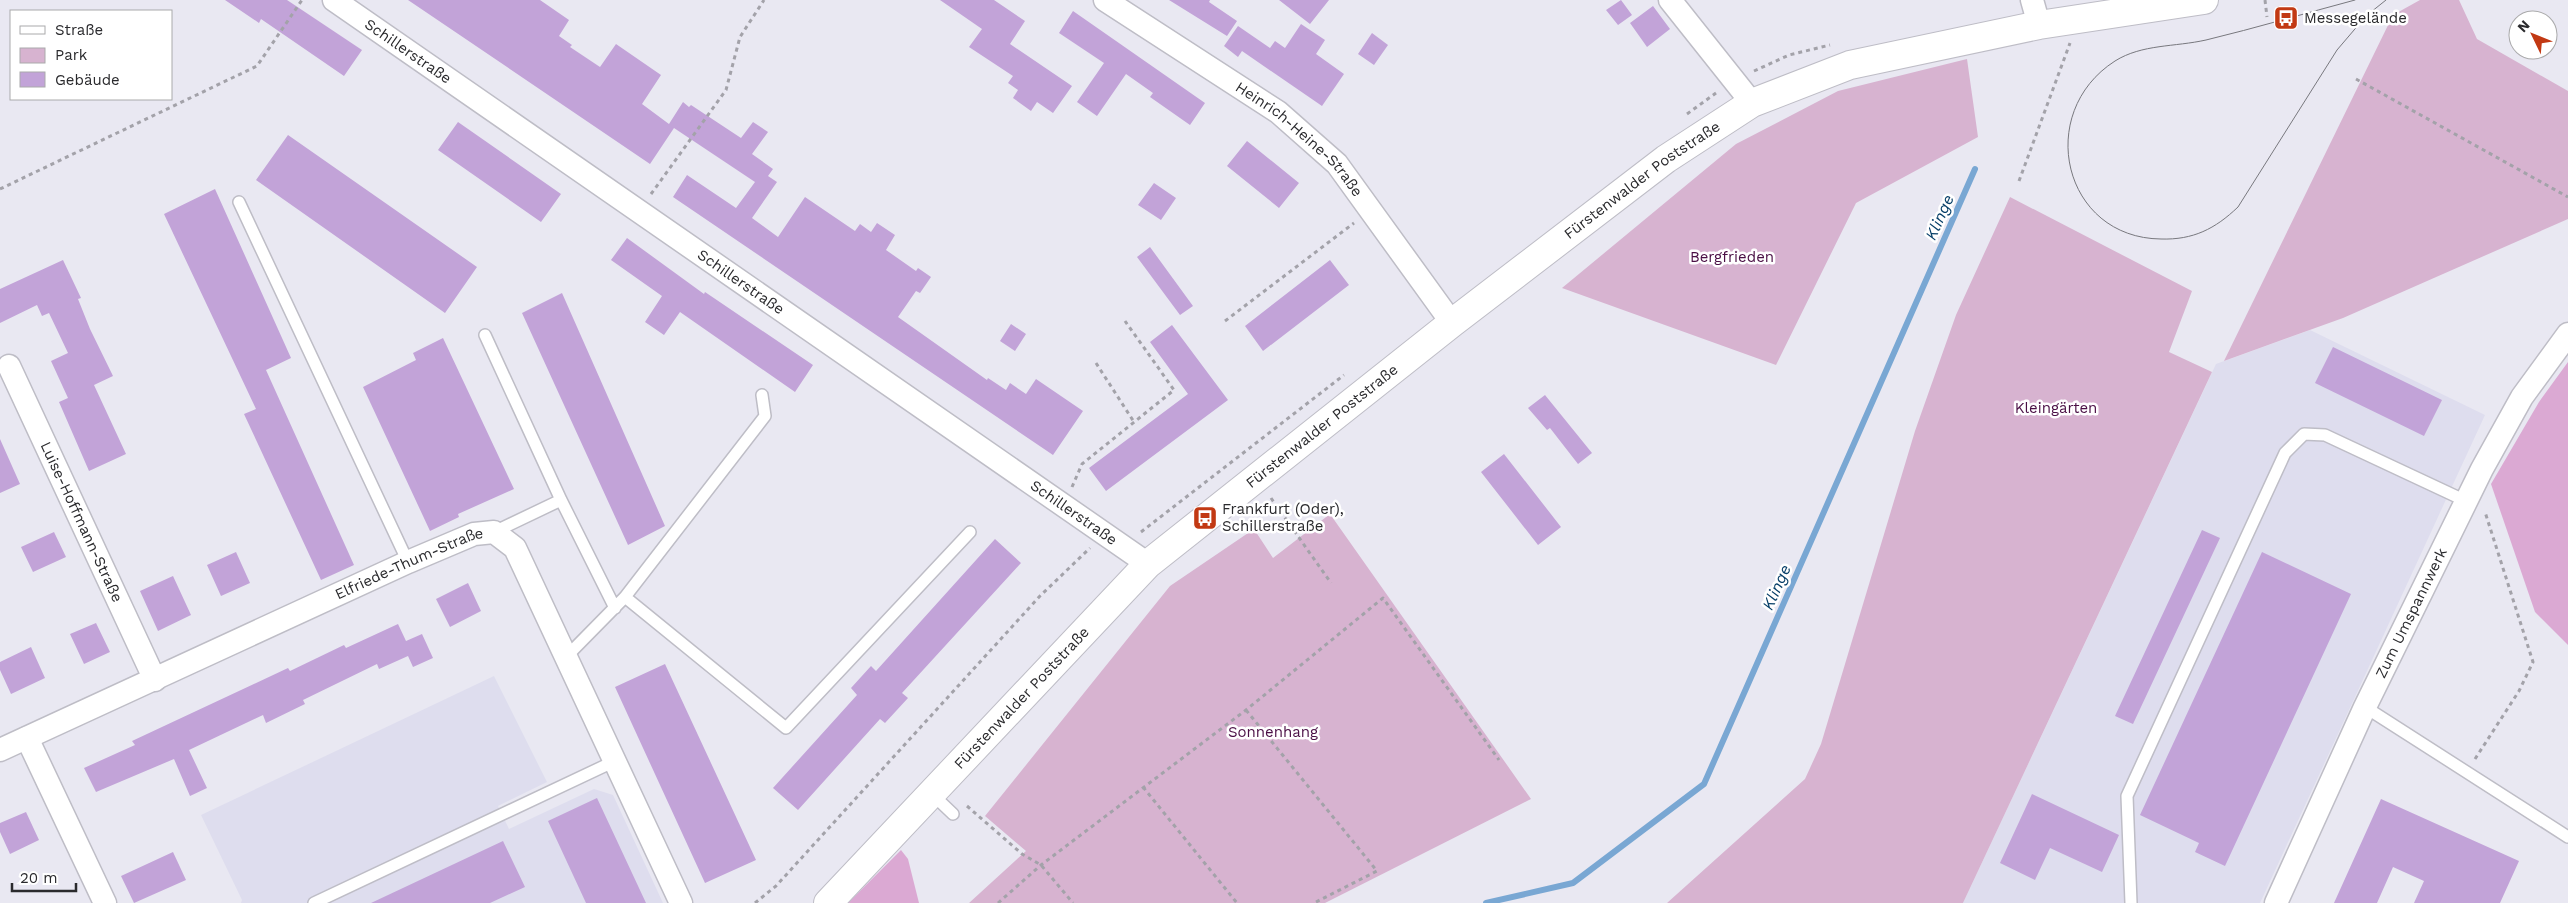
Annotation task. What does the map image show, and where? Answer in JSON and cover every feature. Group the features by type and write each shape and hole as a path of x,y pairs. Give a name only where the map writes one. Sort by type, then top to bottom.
{"street":[{"name":"Schillerstraße","path":"334,0 1148,564"},
{"name":"Heinrich-Heine-Straße","path":"1105,0 1278,112 1337,164 1452,323"},
{"path":"1670,0 1752,103"},
{"name":"Fürstenwalder Poststraße","path":"828,903 943,805 1148,564 1452,323 1666,159 1752,103 1850,65 2036,13 2079,19 2204,0"},
{"name":"Zum Umspannwerk","path":"2276,903 2365,707 2471,492 2522,397 2568,334"},
{"name":"Luise-Hoffmann-Straße","path":"9,366 154,680"},
{"name":"Elfriede-Thum-Straße","path":"0,750 408,562 474,534 494,532 515,548 681,903"},
{"path":"27,738 105,903"}],"lane":[{"path":"239,202 408,562"},
{"path":"485,335 561,500 615,608"},
{"path":"566,657 625,597 765,416 762,395"},
{"path":"2131,903 2127,796 2285,453 2304,434 2325,435 2471,492"},
{"path":"494,532 561,500"},
{"path":"625,597 786,728 970,532"},
{"path":"2365,707 2568,837"},
{"path":"314,903 615,761"}],"path":[{"path":"0,189 258,66 302,0"},
{"path":"639,211 726,90 740,38 764,0"},
{"path":"2265,0 2267,17"},
{"path":"2019,181 2079,19"},
{"path":"2356,79 2568,197"},
{"path":"1225,321 1370,211"},
{"path":"1065,506 1082,464 1174,390 1125,321"},
{"path":"1096,364 1134,422"},
{"path":"2466,772 2519,691 2533,662 2471,492"},
{"path":"1274,502 1331,583"},
{"path":"755,903 776,886 1040,596 1105,534"},
{"path":"998,903 1041,865 1246,710 1383,598 1499,760"},
{"path":"1246,710 1376,871 1314,903"},
{"path":"1143,787 1237,903"},
{"path":"943,805 968,806 1022,854 1041,865 1073,903"}],"shaded area":[{"path":"2310,330 2485,415 2260,903 1963,903 2216,364"},
{"path":"2568,362 2568,645 2535,612 2491,484 2539,402"},
{"path":"494,676 547,782 498,806 509,829 594,789 613,795 663,903 241,903 242,900 201,815"},
{"path":"901,850 908,859 919,903 848,903"}],"green space":[{"path":"2420,0 2459,0 2477,39 2508,57 2508,60 2514,60 2568,91 2568,219 2343,318 2224,361 2393,15"},
{"name":"Bergfrieden","path":"1967,59 1978,137 1856,203 1776,365 1562,288 1736,144 1838,91"},
{"name":"Kleingärten","path":"2010,197 2192,291 2169,352 2212,372 1963,903 1667,903 1805,779 1821,744 1915,431 1956,315"},
{"name":"Sonnenhang","path":"1330,514 1531,799 1325,903 969,903 1026,851 985,816 1170,586 1254,529 1273,558"}],"building":[{"path":"225,0 287,0 362,50 344,76 261,19 259,23"},
{"path":"408,0 540,0 569,20 559,36 572,45 570,47 600,67 616,44 661,75 642,104 669,124 683,102 689,107 691,105 741,138 753,122 768,132 752,154 773,169 768,176 777,182 752,218 778,237 805,197 855,231 860,224 871,232 877,223 895,235 886,250 916,271 918,268 931,277 920,293 916,291 898,317 987,380 988,378 1006,390 1010,383 1026,394 1036,379 1083,411 1053,455 673,197 687,175 736,208 755,182 674,128 650,164"},
{"path":"940,0 994,0 1025,21 1010,44 1072,86 1053,113 1037,102 1031,111 1013,98 1018,90 1008,83 1013,76 969,47 982,29"},
{"path":"1169,0 1210,0 1209,2 1237,21 1227,36"},
{"path":"1279,0 1329,0 1310,24"},
{"path":"1621,0 1632,15 1618,25 1606,10"},
{"path":"1653,6 1670,29 1647,47 1630,23"},
{"path":"1073,11 1205,103 1190,125 1150,97 1153,93 1126,74 1097,116 1077,102 1104,63 1059,33"},
{"path":"1301,24 1325,40 1316,54 1344,74 1322,106 1242,51 1238,57 1224,46 1238,26 1270,48 1275,41 1285,48"},
{"path":"1372,33 1388,45 1374,65 1358,54"},
{"path":"458,122 561,194 541,222 438,150"},
{"path":"288,135 477,267 445,313 256,180"},
{"path":"1247,141 1299,183 1279,208 1227,166"},
{"path":"1154,183 1176,198 1161,220 1138,205"},
{"path":"215,189 291,358 266,370 354,565 321,580 244,414 256,409 164,214"},
{"path":"627,238 704,294 705,292 813,365 795,392 680,312 664,335 645,322 662,296 611,260"},
{"path":"1150,247 1193,306 1180,315 1137,257"},
{"path":"63,260 81,298 78,299 90,329 113,376 94,385 126,454 89,471 59,402 68,398 51,361 68,353 49,313 42,316 37,305 0,323 0,289"},
{"path":"1330,260 1349,285 1263,351 1245,326"},
{"path":"562,293 665,526 628,545 522,313"},
{"path":"1011,324 1026,334 1015,351 1000,341"},
{"path":"1172,325 1228,400 1106,491 1089,468 1188,394 1150,342"},
{"path":"443,338 514,489 458,514 459,517 430,531 363,387 416,360 413,353"},
{"path":"2333,347 2442,400 2424,436 2315,383"},
{"path":"1545,395 1592,453 1578,464 1550,428 1547,430 1528,408"},
{"path":"0,439 20,484 0,493"},
{"path":"1504,454 1561,527 1538,545 1481,472"},
{"path":"2202,530 2220,538 2133,724 2115,716"},
{"path":"54,532 66,557 33,572 21,547"},
{"path":"995,539 1021,563 902,693 908,698 885,723 880,719 798,810 773,788 857,695 851,688 871,666 876,671"},
{"path":"236,552 250,583 221,596 207,565"},
{"path":"2262,552 2351,594 2225,866 2195,852 2199,843 2140,815"},
{"path":"173,576 191,615 158,631 140,591"},
{"path":"468,583 481,611 450,627 436,599"},
{"path":"96,623 110,652 84,664 70,634"},
{"path":"398,624 406,641 422,634 433,658 413,667 408,656 379,669 377,664 303,700 305,704 266,723 263,715 189,750 207,788 190,796 174,759 96,792 84,768 135,745 132,741 288,668 290,671 344,645 346,648"},
{"path":"31,647 45,678 11,694 0,670 0,662"},
{"path":"665,664 756,860 705,883 615,687"},
{"path":"2032,794 2119,835 2102,872 2050,848 2035,880 2000,863"},
{"path":"597,798 646,903 586,903 548,821"},
{"path":"2381,799 2519,861 2500,903 2414,903 2424,881 2393,867 2377,903 2334,903"},
{"path":"26,812 39,840 10,854 0,832 0,823"},
{"path":"503,841 525,887 490,903 371,903"},
{"path":"173,852 186,880 134,903 121,876"}],"waterway":[{"name":"Klinge","path":"1486,903 1573,883 1704,784 1975,169"}],"tram line":[{"path":"2355,0 2206,40 2147,49 2115,61 2090,84 2074,111 2068,140 2071,169 2082,196 2101,218 2128,233 2161,239 2173,239 2203,232 2212,227 2238,207 2337,50 2366,16 2386,0"}],"place":[{"name":"Messegelände","path":"2286,18"},
{"name":"Frankfurt (Oder), Schillerstraße","path":"1205,518"}]}
